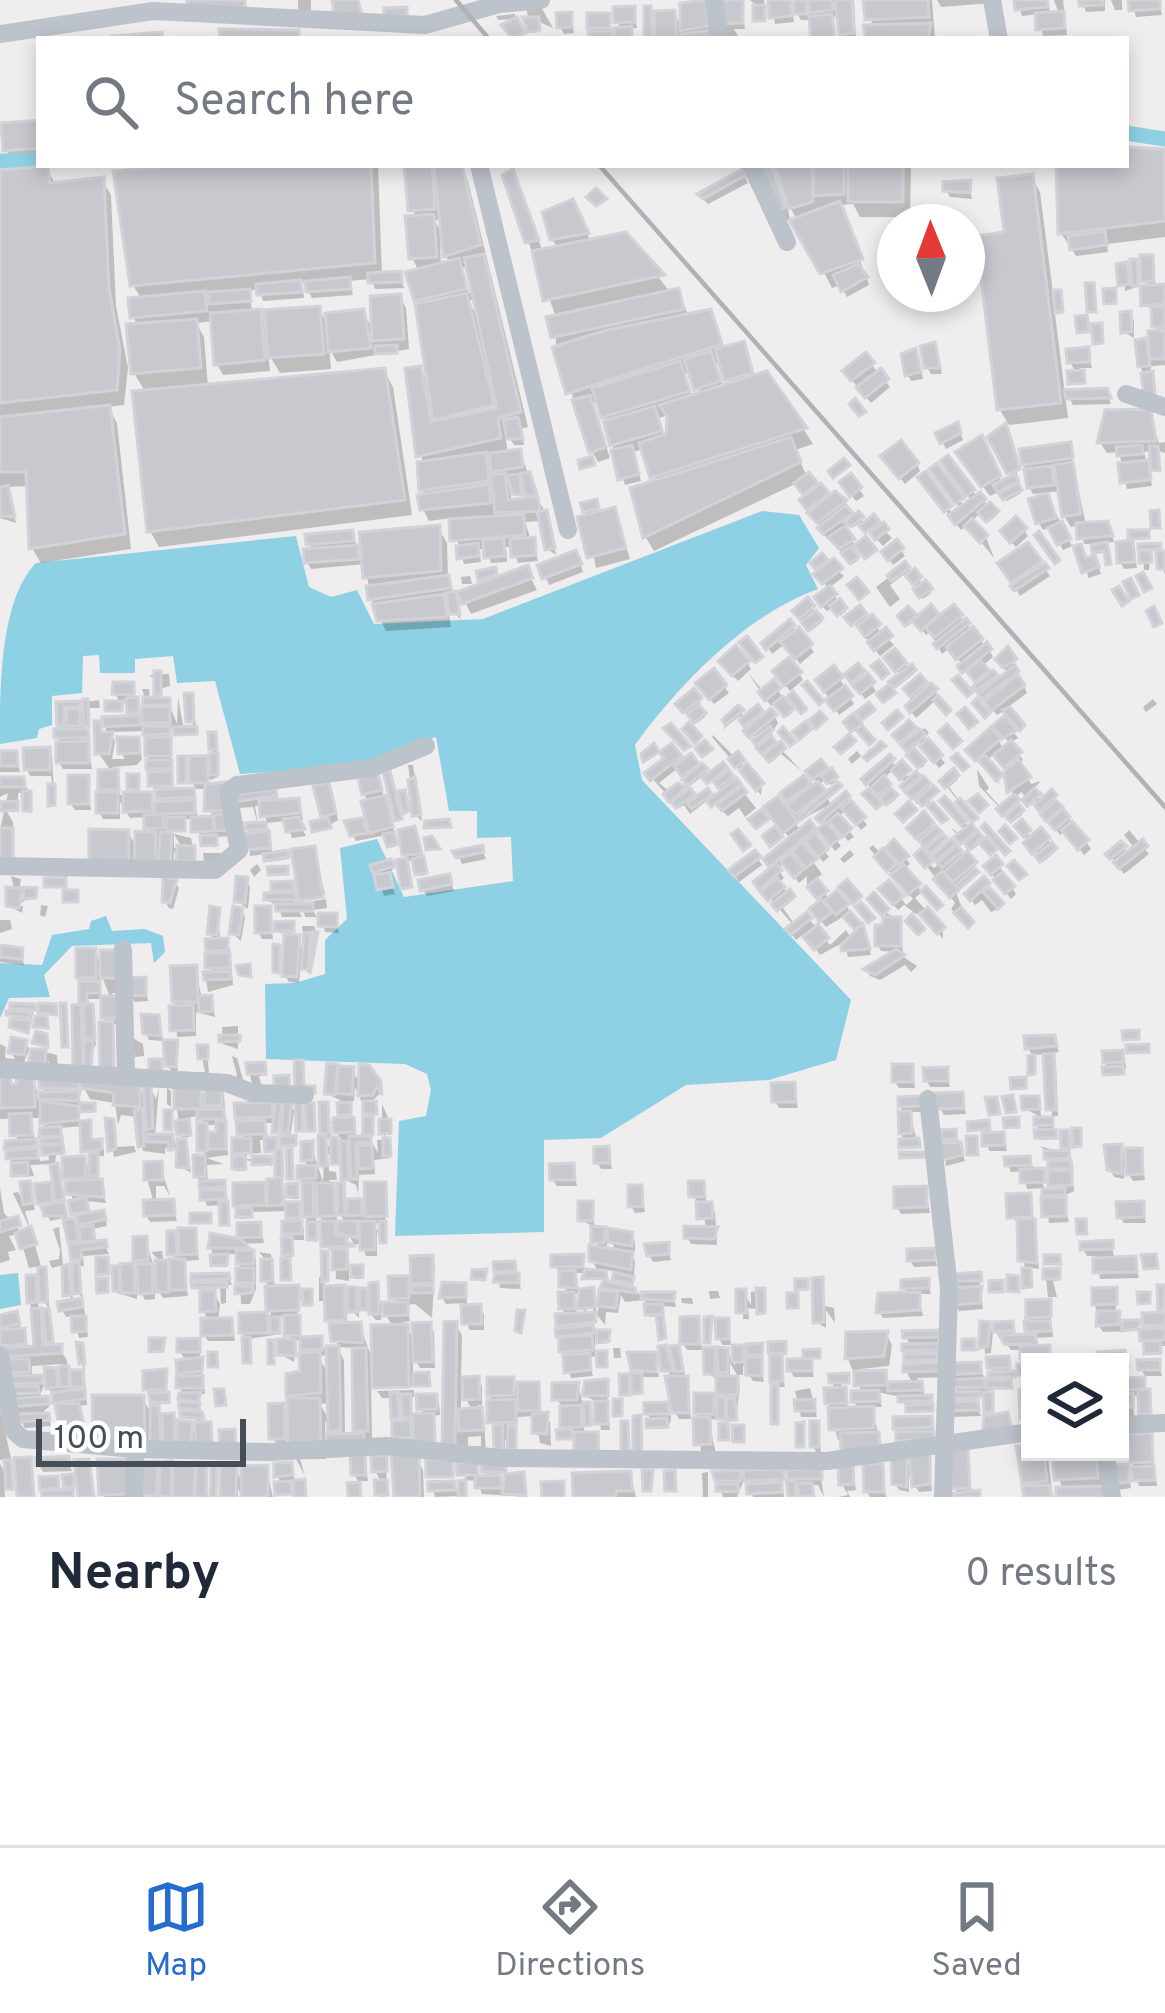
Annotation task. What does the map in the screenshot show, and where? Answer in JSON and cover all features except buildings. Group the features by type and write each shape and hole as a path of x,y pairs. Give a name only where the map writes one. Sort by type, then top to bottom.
{"street":[{"path":"0,34 152,11 428,32 499,4 541,0"},
{"path":"714,0 719,36"},
{"path":"992,0 998,36"},
{"path":"480,168 568,530"},
{"path":"752,168 787,242"},
{"path":"1126,394 1165,407"},
{"path":"0,866 215,870 239,850 229,799 237,785 371,769 426,746"},
{"path":"123,949 126,1076"},
{"path":"0,1069 126,1076 305,1096"},
{"path":"928,1099 949,1289 944,1497"},
{"path":"0,1355 13,1430 23,1438 135,1448 270,1453 386,1446 501,1458 827,1461 1021,1433"},
{"path":"1129,1425 1165,1423"},
{"path":"134,1497 135,1448"},
{"path":"1107,1461 1112,1497"}],"water":[{"path":"762,511 799,515 819,548 806,565 818,589 740,633 672,698 635,745 642,780 851,1000 836,1060 769,1080 686,1085 601,1138 544,1140 544,1232 395,1236 399,1121 426,1116 431,1090 427,1074 405,1064 266,1059 265,984 295,983 325,974 325,940 347,919 340,848 377,839 404,897 513,881 511,837 477,838 477,811 449,811 436,737 353,766 240,774 215,681 177,683 173,656 135,659 135,673 100,673 99,655 83,656 82,693 52,696 52,725 39,729 37,738 0,744 4,646 24,579 36,563 296,536 309,587 331,597 357,590 374,624 483,619"},
{"path":"106,916 112,931 145,929 163,936 165,952 154,963 151,943 72,946 44,975 50,997 9,998 0,1018 0,963 42,965 52,935 89,929 91,921"},
{"path":"18,1273 21,1305 0,1309 0,1275"}],"waterway":[{"path":"1129,133 1165,139"},
{"path":"0,161 36,161"}],"railway":[{"path":"456,0 486,36"},
{"path":"602,168 1165,807"}]}
